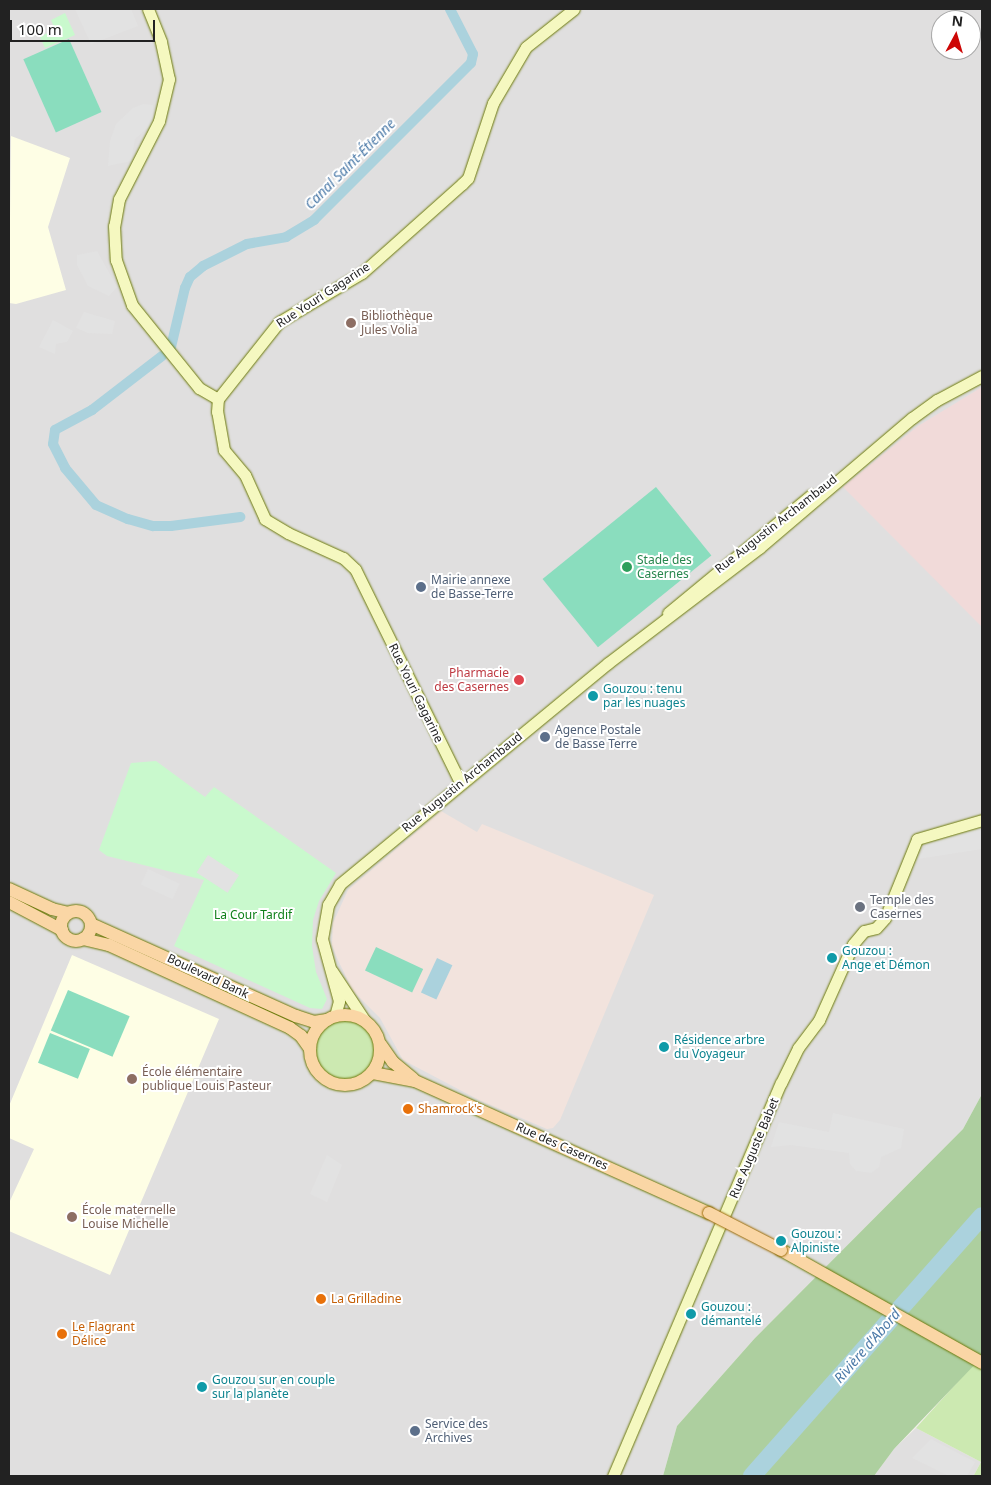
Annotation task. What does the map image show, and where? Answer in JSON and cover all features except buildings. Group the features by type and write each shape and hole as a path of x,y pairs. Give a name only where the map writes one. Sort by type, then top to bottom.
{"main road":[{"path":"9,889 52,909 68,913 83,912 91,924 90,933 83,939 69,939 62,930 9,902"},
{"path":"62,930 62,920 68,913"},
{"name":"Boulevard Bank","path":"91,924 296,1016 314,1022 331,1018"},
{"name":"Boulevard Bank","path":"83,939 109,945 290,1028 301,1036 310,1049"},
{"path":"380,1043 378,1064 373,1073 353,1085 333,1084 319,1074 310,1049 314,1032 331,1018 355,1016 365,1021 393,1062 415,1081"},
{"path":"373,1073 415,1081"},
{"name":"Rue des Casernes","path":"415,1081 709,1213 982,1363"}],"street":[{"path":"148,9 163,48 169,79 159,121 119,200 114,226 116,260 132,304 199,388 218,399"},
{"name":"Rue Youri Gagarine","path":"460,782 355,569 343,558 288,533 265,519 245,475 224,450 217,412 218,399 279,322 362,273 468,178 493,103 522,53 535,37 574,9"},
{"name":"Rue Augustin Archambaud","path":"331,1018 339,1001 322,939 328,905 340,884 460,782 658,624 683,609 760,548 851,468 937,400 982,376"},
{"name":"Rue Auguste Babet","path":"613,1476 781,1082 798,1048 819,1020 852,944 864,931 876,928 885,918 917,839 982,820"},
{"name":"Rue Augustin Archambaud","path":"332,971 365,1021"}],"shaded area":[{"path":"9,9 982,9 982,1094 963,1129 755,1338 677,1426 663,1476 9,1476"},
{"path":"75,9 131,9 138,26 91,44"},
{"path":"143,104 153,105 153,123 135,139 131,161 108,166 110,141 116,124 133,108"},
{"path":"11,136 70,158 48,227 66,290 16,304 9,303"},
{"path":"97,251 117,287 109,296 88,286 77,265 77,255"},
{"path":"84,312 115,321 112,334 88,333 76,328"},
{"path":"53,320 73,331 67,342 56,344 55,354 39,347"},
{"path":"982,387 982,627 843,487 918,426"},
{"path":"441,811 477,832 482,824 654,895 560,1120 553,1128 547,1129 479,1100 403,1060 380,1018 353,991 332,945 333,923 348,890"},
{"path":"982,827 982,849 918,859 927,844"},
{"path":"208,855 239,875 228,893 197,873"},
{"path":"148,869 180,884 173,899 141,884"},
{"path":"72,955 219,1019 110,1275 9,1231 9,1203 34,1149 9,1138 9,1106"},
{"path":"833,1113 904,1129 901,1148 881,1157 879,1167 871,1173 856,1171 850,1164 849,1153 791,1145 771,1147 779,1122 829,1132"},
{"path":"327,1155 342,1165 327,1202 310,1194"},
{"path":"916,1428 981,1462 974,1475 976,1476 874,1476 894,1449"},
{"path":"931,1439 975,1462 967,1476 949,1476 912,1458"}],"green space":[{"path":"65,13 75,35 45,48 40,37 55,29 51,20"},
{"path":"69,39 102,112 56,132 23,59"},
{"name":"Stade des Casernes","path":"656,487 711,555 598,647 543,579"},
{"name":"La Cour Tardif","path":"156,761 205,797 214,787 336,873 319,901 313,920 312,946 316,972 327,999 322,1009 310,1008 174,946 204,880 107,856 99,850 131,763"},
{"path":"376,947 423,969 412,993 365,971"},
{"path":"68,990 130,1016 112,1057 51,1031"},
{"path":"346,1020 362,1025 367,1029 371,1034 376,1050 371,1066 367,1071 362,1075 346,1080 330,1075 325,1071 321,1066 316,1050 321,1034 325,1029 330,1025"},
{"path":"50,1033 90,1049 78,1079 38,1063"},
{"path":"982,1094 982,1357 894,1449 874,1476 663,1476 677,1426 755,1338 963,1129"},
{"path":"973,1365 982,1365 982,1476 974,1475 981,1462 916,1428"}],"water":[{"path":"437,958 452,965 436,1000 421,992"}],"waterway":[{"name":"Canal Saint-Étienne","path":"171,347 185,288 190,277 203,266 247,244 286,237 314,220 471,63 473,54 450,9"},
{"name":"Canal Saint-Étienne","path":"162,356 92,410 55,430 53,444 65,468 96,505 128,519 153,526 171,526 240,517"},
{"name":"Rivière d'Abord","path":"752,1476 982,1216"}],"place":[{"name":"Bibliothèque Jules Volia","path":"351,323"},
{"name":"Stade des Casernes","path":"627,567"},
{"name":"Mairie annexe de Basse-Terre","path":"421,587"},
{"name":"Pharmacie des Casernes","path":"519,680"},
{"name":"Gouzou : tenu par les nuages","path":"593,696"},
{"name":"Agence Postale de Basse Terre","path":"545,737"},
{"name":"Temple des Casernes","path":"860,907"},
{"name":"Gouzou : Ange et Démon","path":"832,958"},
{"name":"Résidence arbre du Voyageur","path":"664,1047"},
{"name":"École élémentaire publique Louis Pasteur","path":"132,1079"},
{"name":"Shamrock's","path":"408,1109"},
{"name":"École maternelle Louise Michelle","path":"72,1217"},
{"name":"Gouzou : Alpiniste","path":"781,1241"},
{"name":"La Grilladine","path":"321,1299"},
{"name":"Gouzou : démantelé","path":"691,1314"},
{"name":"Le Flagrant Délice","path":"62,1334"},
{"name":"Gouzou sur en couple sur la planète","path":"202,1387"},
{"name":"Service des Archives","path":"415,1431"}]}
